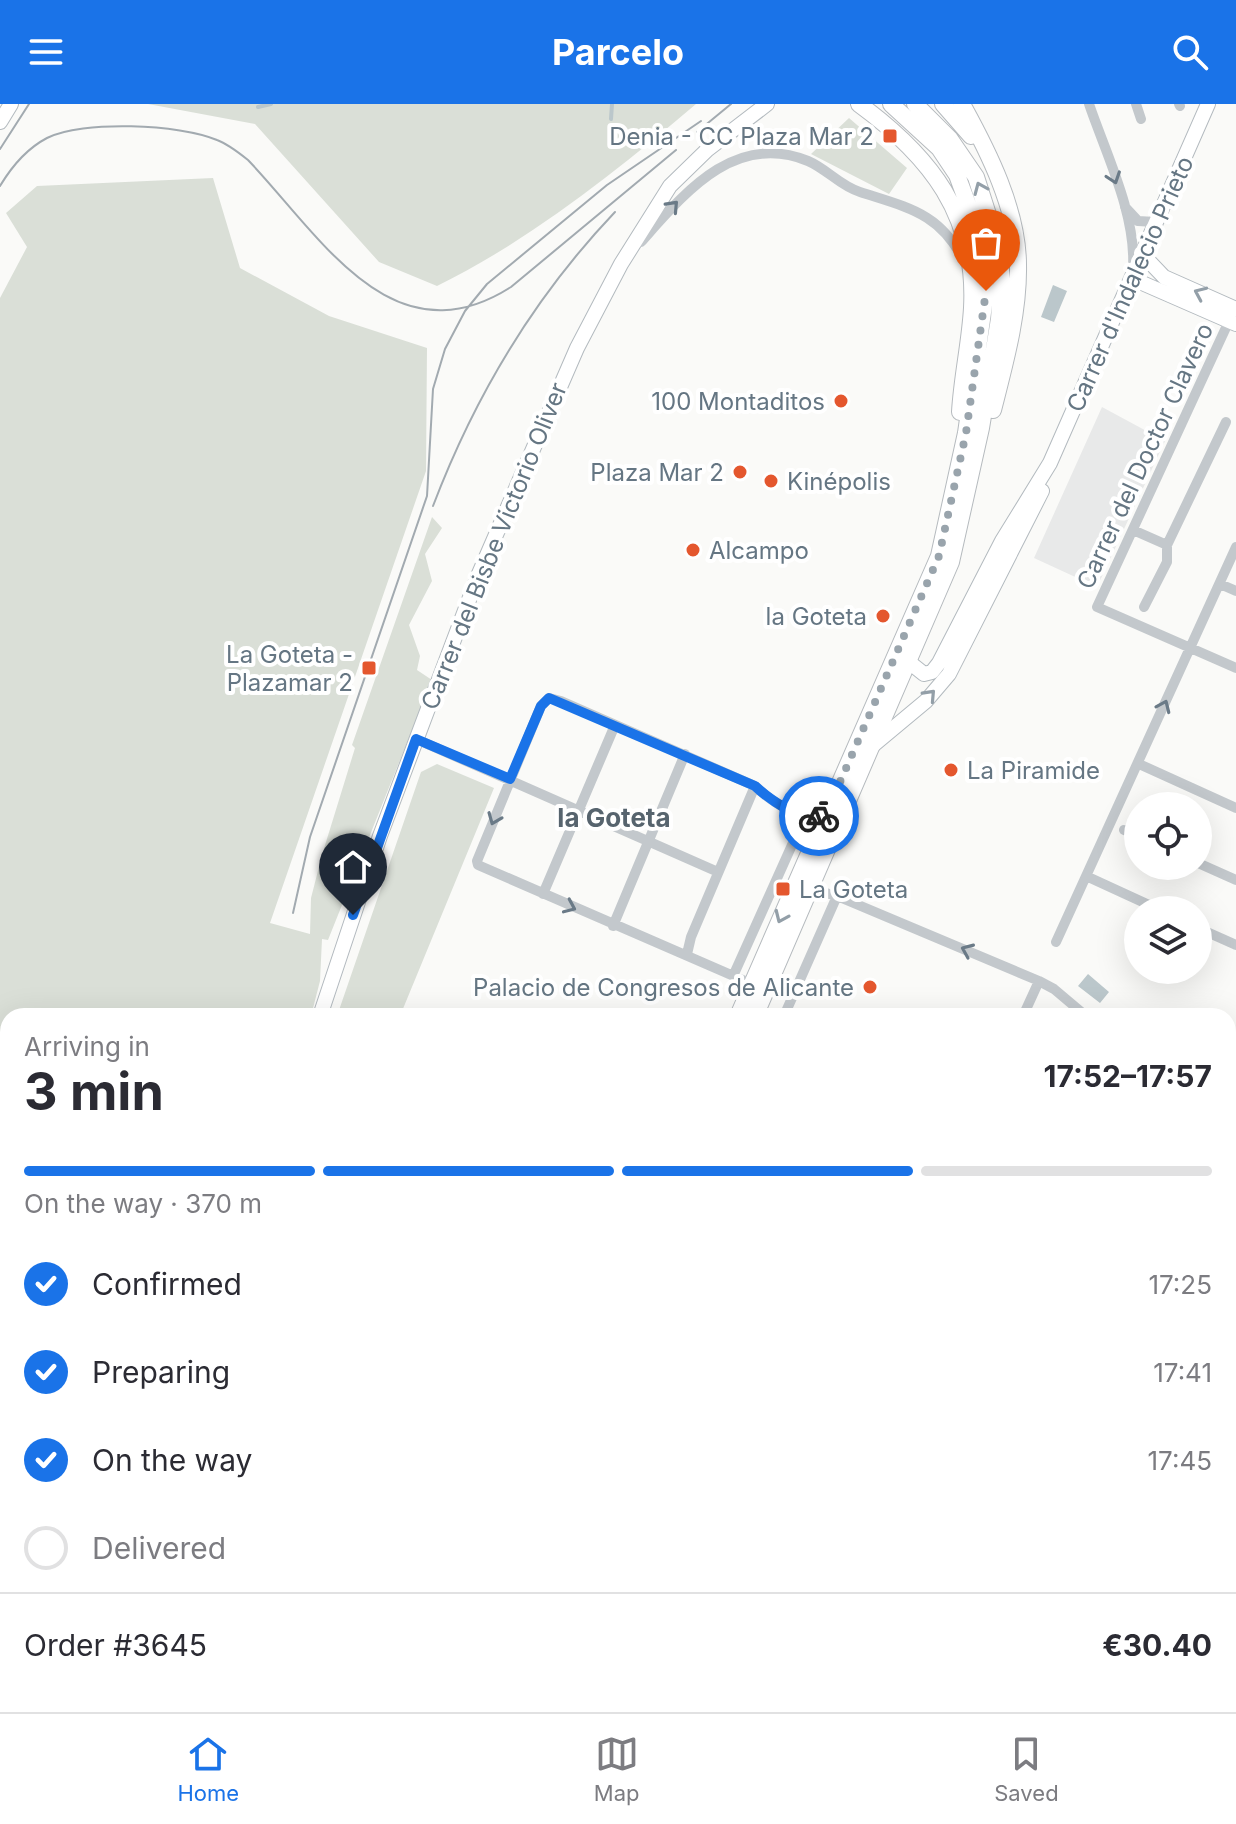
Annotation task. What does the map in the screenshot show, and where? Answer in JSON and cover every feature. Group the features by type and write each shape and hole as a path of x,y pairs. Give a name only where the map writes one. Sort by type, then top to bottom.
{"main road":[{"path":"859,104 909,144 941,184 966,241 971,281 951,509"},
{"path":"742,1008 939,556 951,509 983,322 986,291 983,245 957,175 931,140 891,104"},
{"path":"915,104 950,139 976,177 999,249 1002,281 999,319 969,488"},
{"path":"943,104 994,170"},
{"path":"759,1008 951,562 995,403 1015,304 1016,240 994,170 962,104"}],"street":[{"path":"0,122 11,104"},
{"path":"1089,104 1134,248 1133,279"},
{"path":"1136,104 1141,119"},
{"name":"Carrer d'Indalecio Prieto","path":"909,662 924,674 932,672 939,663 1050,463 1208,104"},
{"name":"Carrer del Bisbe Victorio Oliver","path":"323,1008 453,641 554,396 611,281 670,186 707,150 763,106"},
{"name":"Carrer del Bisbe Victorio Oliver","path":"621,264 691,187 713,170 746,156 763,154 809,161 854,191 927,217 942,226 956,243 971,281"},
{"path":"1123,206 1138,221 1155,222"},
{"path":"1141,253 1164,277 1234,318"},
{"path":"1133,279 1146,275 1164,277"},
{"path":"1133,279 1234,318"},
{"name":"Carrer del Doctor Clavero","path":"1190,649 1097,607 1234,318"},
{"path":"1144,607 1167,562 1167,545 1226,422"},
{"name":"Carrer d'Indalecio Prieto","path":"872,747 926,701 949,674 1045,486 1050,463"},
{"name":"Carrer d'Indalecio Prieto","path":"974,630 971,619 1004,555 1020,513"},
{"path":"1133,530 1167,545"},
{"path":"1056,942 1236,547"},
{"path":"1220,584 1236,591"},
{"path":"1190,649 1236,668"},
{"path":"752,984 481,869 477,861 541,706 549,698 755,786 765,796 805,816 814,818 826,814"},
{"path":"543,894 615,725"},
{"path":"416,739 718,872"},
{"path":"613,926 685,754"},
{"path":"1139,764 1236,808"},
{"path":"687,954 755,786"},
{"path":"734,974 805,816"},
{"path":"1212,869 1236,880"},
{"path":"1086,876 1130,896"},
{"path":"811,889 837,896 1039,981 1077,1008"},
{"path":"788,1008 837,896"},
{"path":"1212,934 1236,945"},
{"path":"1027,1008 1039,981"}],"shaded area":[{"path":"148,104 696,104 604,179 539,226 437,286 379,262 255,124"},
{"path":"849,118 907,168 889,194 811,154"},
{"path":"213,178 240,268 329,316 427,348 426,471 270,923 310,934 311,898 355,748 352,745 432,517 442,528 425,554 432,581 409,625 420,656 417,670 432,680 328,940 322,939 320,981 313,1008 0,1008 0,298 27,247 6,213 37,186"},
{"path":"1053,285 1067,291 1054,322 1041,317"},
{"path":"1102,407 1165,441 1097,587 1034,558"},
{"path":"437,764 494,788 403,1008 340,1008 421,772"},
{"path":"1088,974 1109,992 1100,1003 1078,986"}],"waterway":[{"path":"258,107 271,104"},
{"path":"611,119 612,104"}],"tram line":[{"path":"0,149 29,104"},
{"path":"697,132 731,104"},
{"path":"293,913 310,837 427,496 433,389 445,349 465,311 487,284 607,185 701,121"},
{"path":"0,186 26,153 39,142 63,132 131,126 201,135 225,144 248,160 331,253 362,280 394,300 430,310 468,306 511,287 676,150"},
{"path":"433,506 467,426 509,350 559,278 615,212"}],"way so far":[{"path":"819,816 826,814 939,556 966,433 986,291"}],"place":[{"name":"Denia - CC Plaza Mar 2","path":"890,136"},
{"name":"100 Montaditos","path":"841,401"},
{"name":"Plaza Mar 2","path":"740,472"},
{"name":"Kinépolis","path":"771,481"},
{"name":"Alcampo","path":"693,550"},
{"name":"la Goteta","path":"883,616"},
{"name":"La Goteta - Plazamar 2","path":"369,668"},
{"name":"La Piramide","path":"951,770"},
{"name":"La Goteta","path":"783,889"},
{"name":"Palacio de Congresos de Alicante","path":"870,987"}],"district":[{"name":"la Goteta","path":"614,817"}],"route":[{"path":"353,915 416,739 510,779 541,706 549,698 755,786 765,796 805,816 819,816"}]}
